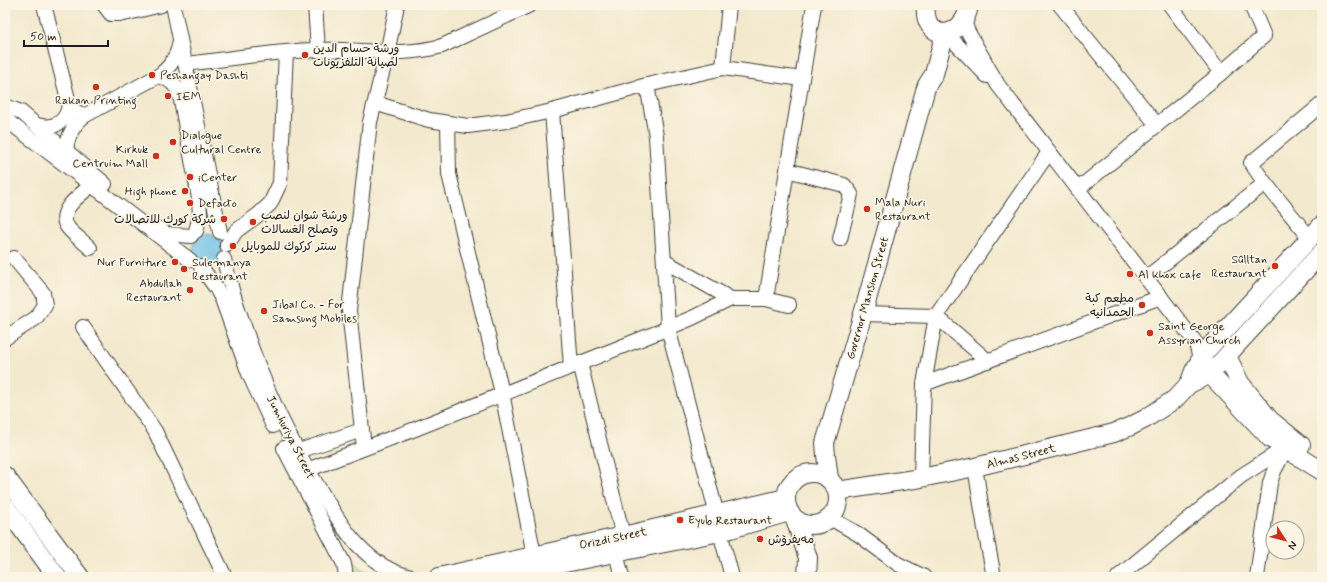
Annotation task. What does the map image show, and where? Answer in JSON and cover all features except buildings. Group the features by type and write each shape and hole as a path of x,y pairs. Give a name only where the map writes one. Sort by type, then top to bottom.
{"main road":[{"name":"Governor Mansion Street","path":"802,475 825,443 927,85 925,74 941,31 927,20 926,5"},
{"path":"941,31 955,30 970,10"},
{"name":"Almas Street","path":"1205,367 1205,352 1322,225"},
{"name":"Almas Street","path":"833,485 921,478 975,467 1097,438 1131,426 1145,419 1175,399 1205,367 1227,356 1322,252"},
{"path":"1227,356 1240,383 1288,443 1322,471"},
{"path":"1205,367 1266,434 1322,458"},
{"name":"Governor Mansion Street","path":"825,443 833,485"},
{"path":"807,577 808,558 826,521 834,514 838,503 833,485 823,475 809,472 795,478 790,484 790,510 808,558"},
{"path":"5,476 80,577"},
{"path":"5,506 57,577"},
{"path":"790,510 804,524 810,525 826,521"},
{"name":"Orizdi Street","path":"439,577 623,536 719,523 790,510"},
{"name":"Orizdi Street","path":"494,577 616,553 719,523"}],"street":[{"path":"44,5 69,103 75,111 84,116"},
{"path":"104,5 111,14 124,14 161,5"},
{"path":"158,76 170,80 180,95 200,206 198,223 187,248 188,254 196,263 213,267 224,260 227,245 226,240 220,232 173,5"},
{"path":"315,5 318,50"},
{"path":"364,448 349,311 370,122 397,5"},
{"path":"186,64 286,52 318,50 387,53 426,50 442,46 530,5"},
{"path":"723,68 728,5"},
{"path":"766,299 814,5"},
{"path":"1060,5 1157,125"},
{"path":"1170,5 1221,73"},
{"path":"1078,189 1221,73 1264,36 1251,5"},
{"path":"970,10 968,32 998,85 1196,343 1205,367"},
{"path":"941,31 998,85"},
{"path":"66,150 69,134 78,121 84,116 158,76 168,68 175,57 180,41 180,33"},
{"path":"227,245 236,231 270,204 280,183 286,52"},
{"path":"374,103 429,120 468,126 506,121 552,112 647,85 723,68 802,78"},
{"path":"647,85 656,136 668,328 732,577"},
{"path":"37,125 50,127 57,125 66,116 69,103"},
{"path":"1310,238 1265,183 1251,163 1322,104"},
{"path":"5,106 21,112 132,208 161,231 167,234 193,233 202,228 208,228 220,232"},
{"path":"552,112 576,365 623,536"},
{"name":"Jumhuriya Street","path":"5,119 196,263 216,288 222,299 245,362 265,409 344,564 346,577"},
{"path":"448,123 449,174 502,393 534,555"},
{"path":"921,478 924,384 936,316 1050,152"},
{"path":"787,170 844,185 848,189 851,194 840,239"},
{"path":"1146,278 1265,183"},
{"path":"90,248 68,228 64,217 66,209 92,184"},
{"path":"5,338 36,318 45,305 43,293 14,258"},
{"name":"Jumhuriya Street","path":"224,260 234,298 255,358 277,412 296,452 357,545 381,564 412,577"},
{"path":"664,261 731,299"},
{"path":"924,384 1161,297"},
{"path":"307,470 668,328 731,299 766,299 789,305"},
{"path":"863,314 936,316 988,361"},
{"path":"84,327 155,431 225,577"},
{"path":"296,452 362,430"},
{"path":"1118,577 1241,476 1288,443"},
{"path":"1257,577 1269,489 1274,471 1288,443"},
{"path":"975,467 994,577"},
{"path":"826,521 858,534 898,564 920,576"},
{"path":"616,553 622,577"}],"green space":[{"path":"338,546 353,561 374,577 351,577"}],"water":[{"path":"208,234 219,238 223,249 219,260 208,264 197,260 193,249 197,238"}],"place":[{"name":"ورشة حسام الدين لصيانة التلفزيونات","path":"305,55"},
{"name":"Peshangay Dashti","path":"152,75"},
{"name":"Rakan Printing","path":"96,87"},
{"name":"IEM","path":"168,96"},
{"name":"Dialogue Cultural Centre","path":"173,142"},
{"name":"Kirkuk Centruim Mall","path":"156,156"},
{"name":"iCenter","path":"190,177"},
{"name":"High phone","path":"185,191"},
{"name":"Defacto","path":"190,203"},
{"name":"Mala Nuri Restaurant","path":"867,209"},
{"name":"شركة كورك للاتصالات","path":"224,219"},
{"name":"ورشة شوان لنصب وتصلح الغسالات","path":"253,222"},
{"name":"سنتر كركوك للموبايل","path":"233,246"},
{"name":"Nur Furniture","path":"175,262"},
{"name":"Sûlltan Restaurant","path":"1275,266"},
{"name":"Sulemanya Restaurant","path":"184,269"},
{"name":"Al khox cafe","path":"1130,274"},
{"name":"Abdullah Restaurant","path":"190,290"},
{"name":"مطعم كبة الحمدانيه","path":"1142,305"},
{"name":"Jibal Co. - For Samsung Mobiles","path":"264,311"},
{"name":"Saint George Assyrian Church","path":"1150,333"},
{"name":"Eyub Restaurant","path":"680,520"},
{"name":"مەیفرۆش","path":"760,539"}]}
